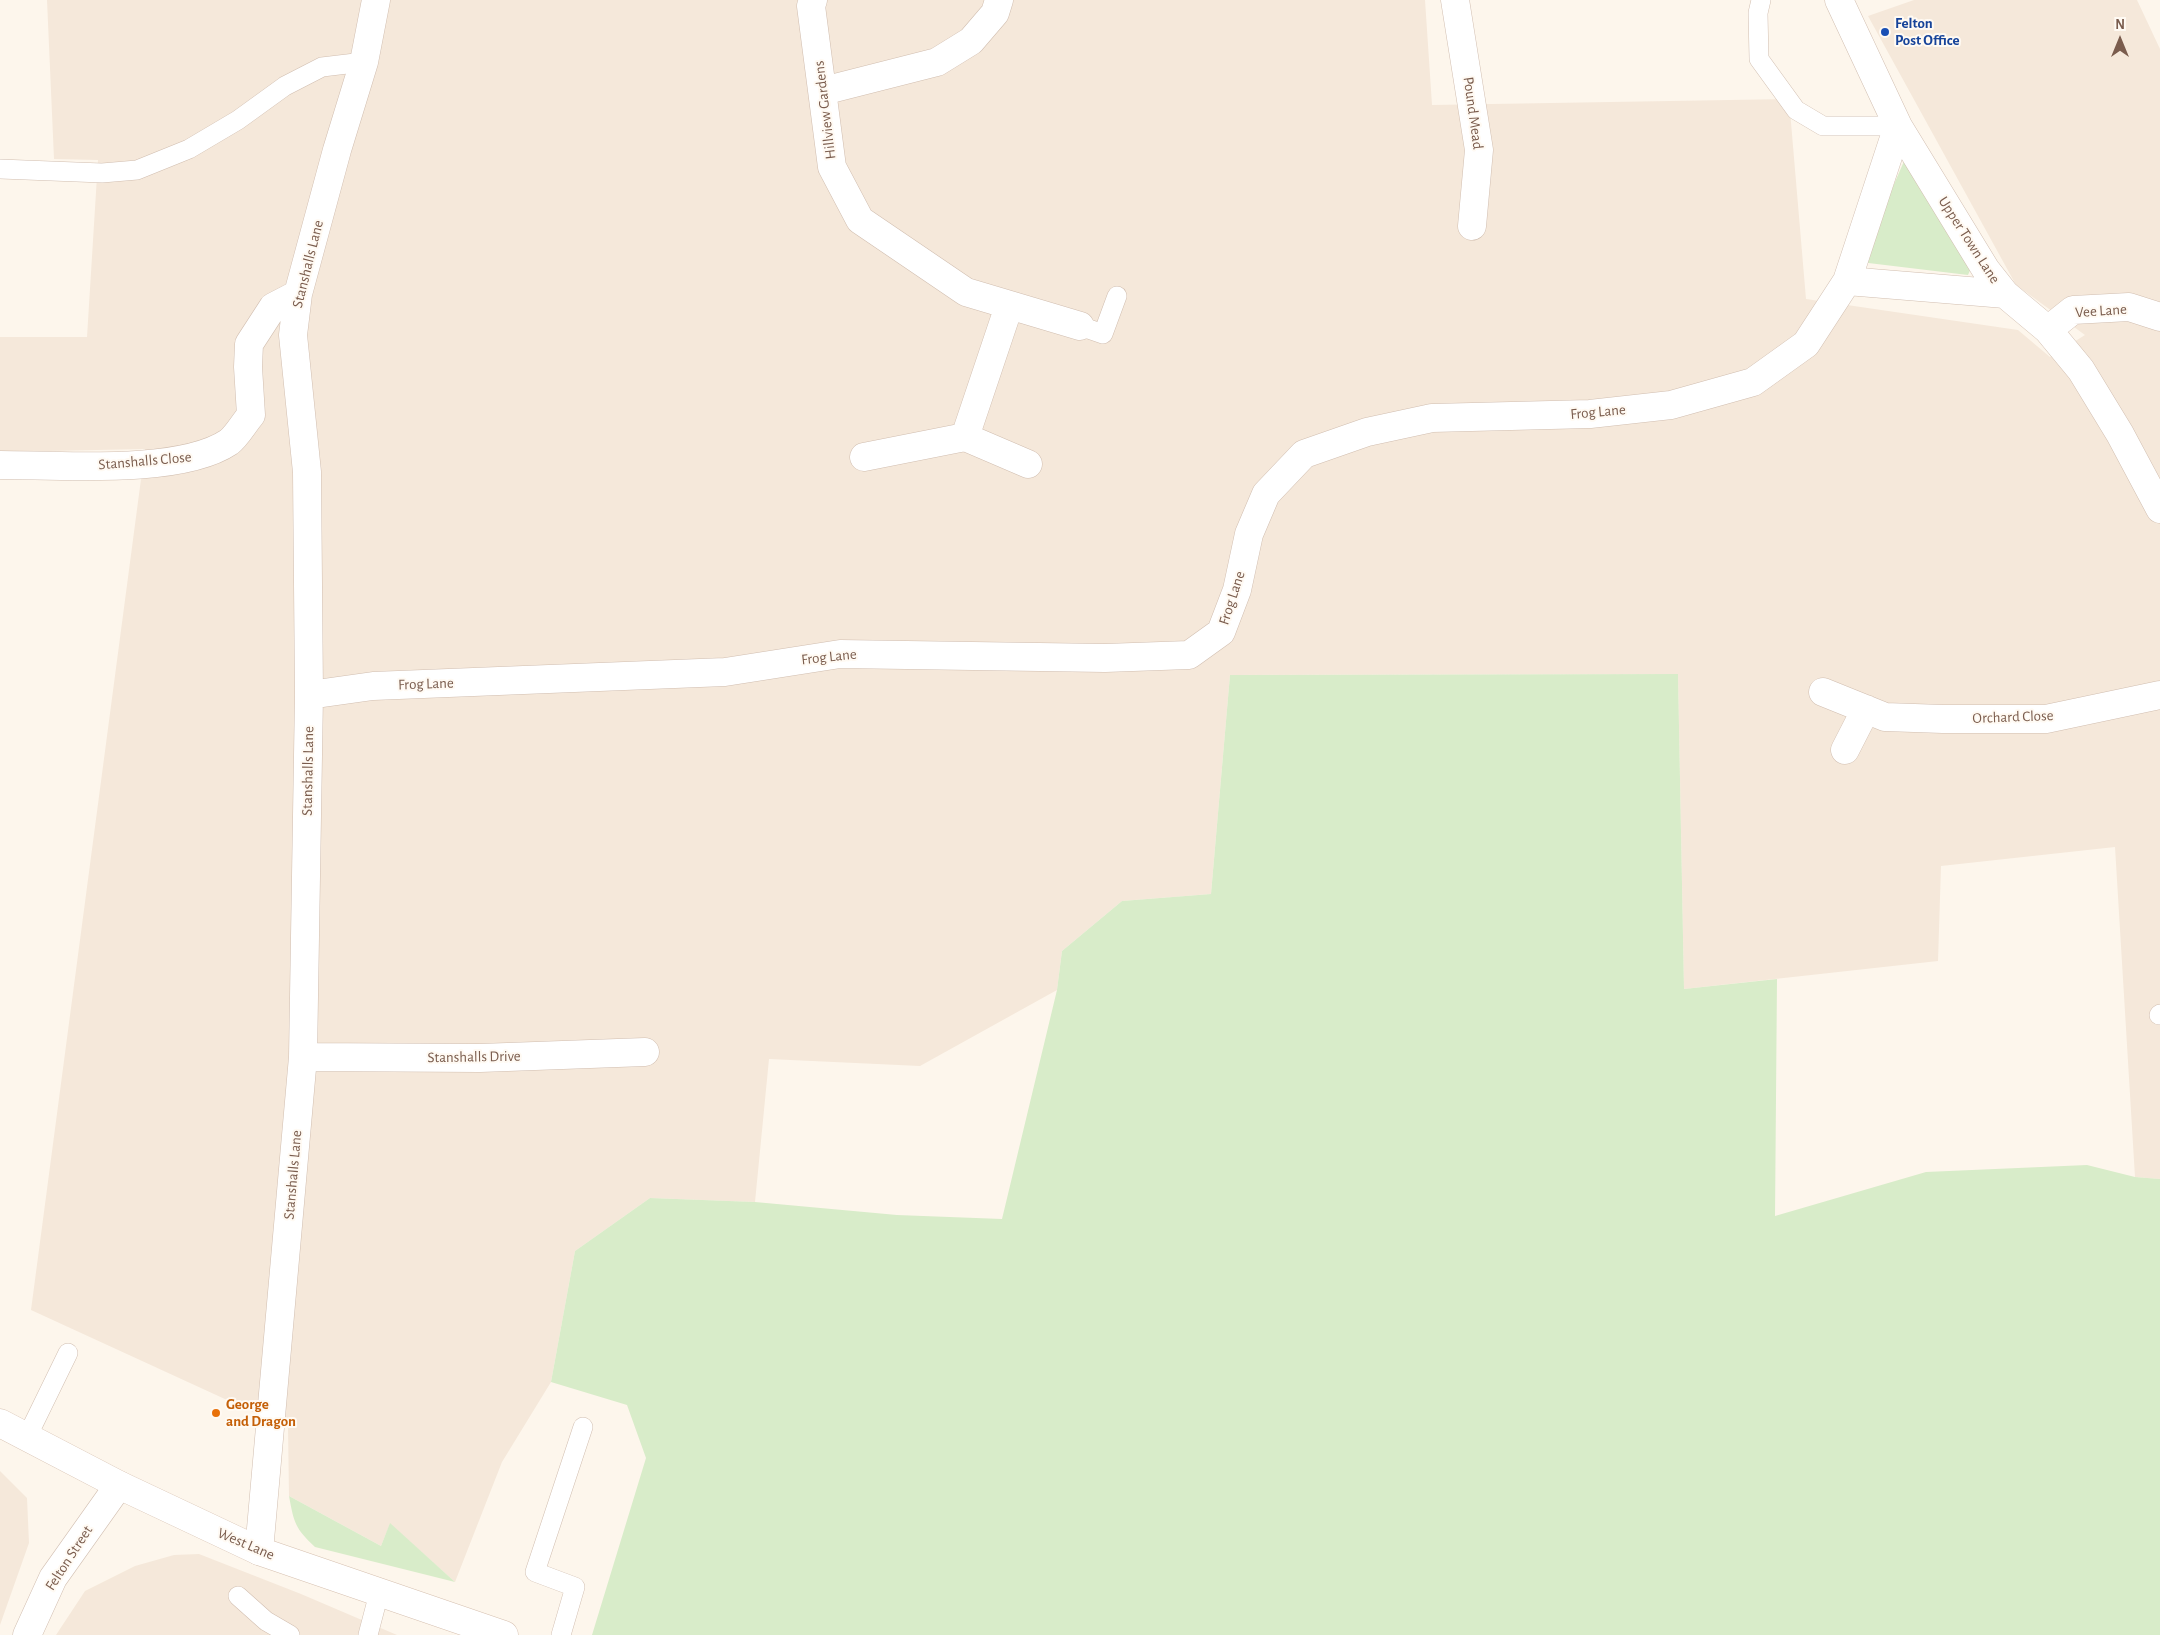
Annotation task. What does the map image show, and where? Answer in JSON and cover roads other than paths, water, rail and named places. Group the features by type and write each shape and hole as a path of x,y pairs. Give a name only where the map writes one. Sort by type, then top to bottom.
{"street":[{"name":"Stanshalls Lane","path":"259,1551 303,1056 309,695 307,472 293,336 298,294 337,150 364,62 376,0"},
{"name":"Hillview Gardens","path":"813,0 811,6 824,91 832,167 860,220 966,292 1080,326"},
{"path":"824,91 937,62 971,40 996,13 999,0"},
{"name":"Pound Mead","path":"1455,0 1480,150 1472,226"},
{"name":"Upper Town Lane","path":"1839,0 1898,126 1986,270 2005,294 2048,330 2081,370 2120,434 2160,509"},
{"name":"Frog Lane","path":"309,695 373,686 725,672 840,654 1105,658 1189,655 1221,632 1237,590 1249,534 1266,494 1304,454 1366,432 1432,418 1590,414 1671,405 1753,382 1806,344 1847,281 1898,126"},
{"path":"1847,281 2005,294"},
{"name":"Stanshalls Close","path":"0,465 121,466 166,462 202,455 230,441 251,416 248,367 249,344 273,307 298,294"},
{"path":"965,437 1009,306"},
{"name":"Vee Lane","path":"2048,330 2072,310 2129,307 2160,317"},
{"path":"864,457 965,437 1028,464"},
{"name":"Orchard Close","path":"1823,692 1885,717 1943,719 2046,719 2160,695"},
{"path":"1845,750 1866,709"},
{"name":"Stanshalls Drive","path":"303,1056 480,1058 645,1052"},
{"name":"West Lane","path":"0,1424 119,1485 259,1551 379,1593 458,1628 504,1635"},
{"name":"Felton Street","path":"27,1635 52,1578 119,1485"}],"lane":[{"path":"1761,0 1758,13 1759,59 1796,110 1823,126 1898,126"},
{"path":"0,169 102,173 137,170 189,149 238,120 285,86 322,67 364,62"},
{"path":"1080,326 1103,334 1117,296"},
{"path":"27,1437 68,1353"},
{"path":"561,1635 575,1587 535,1572 583,1427"},
{"path":"368,1635 379,1593"},
{"path":"238,1596 266,1621 290,1635"}],"place":[{"name":"Felton Post Office","path":"1885,32"},
{"name":"George and Dragon","path":"216,1413"}]}
